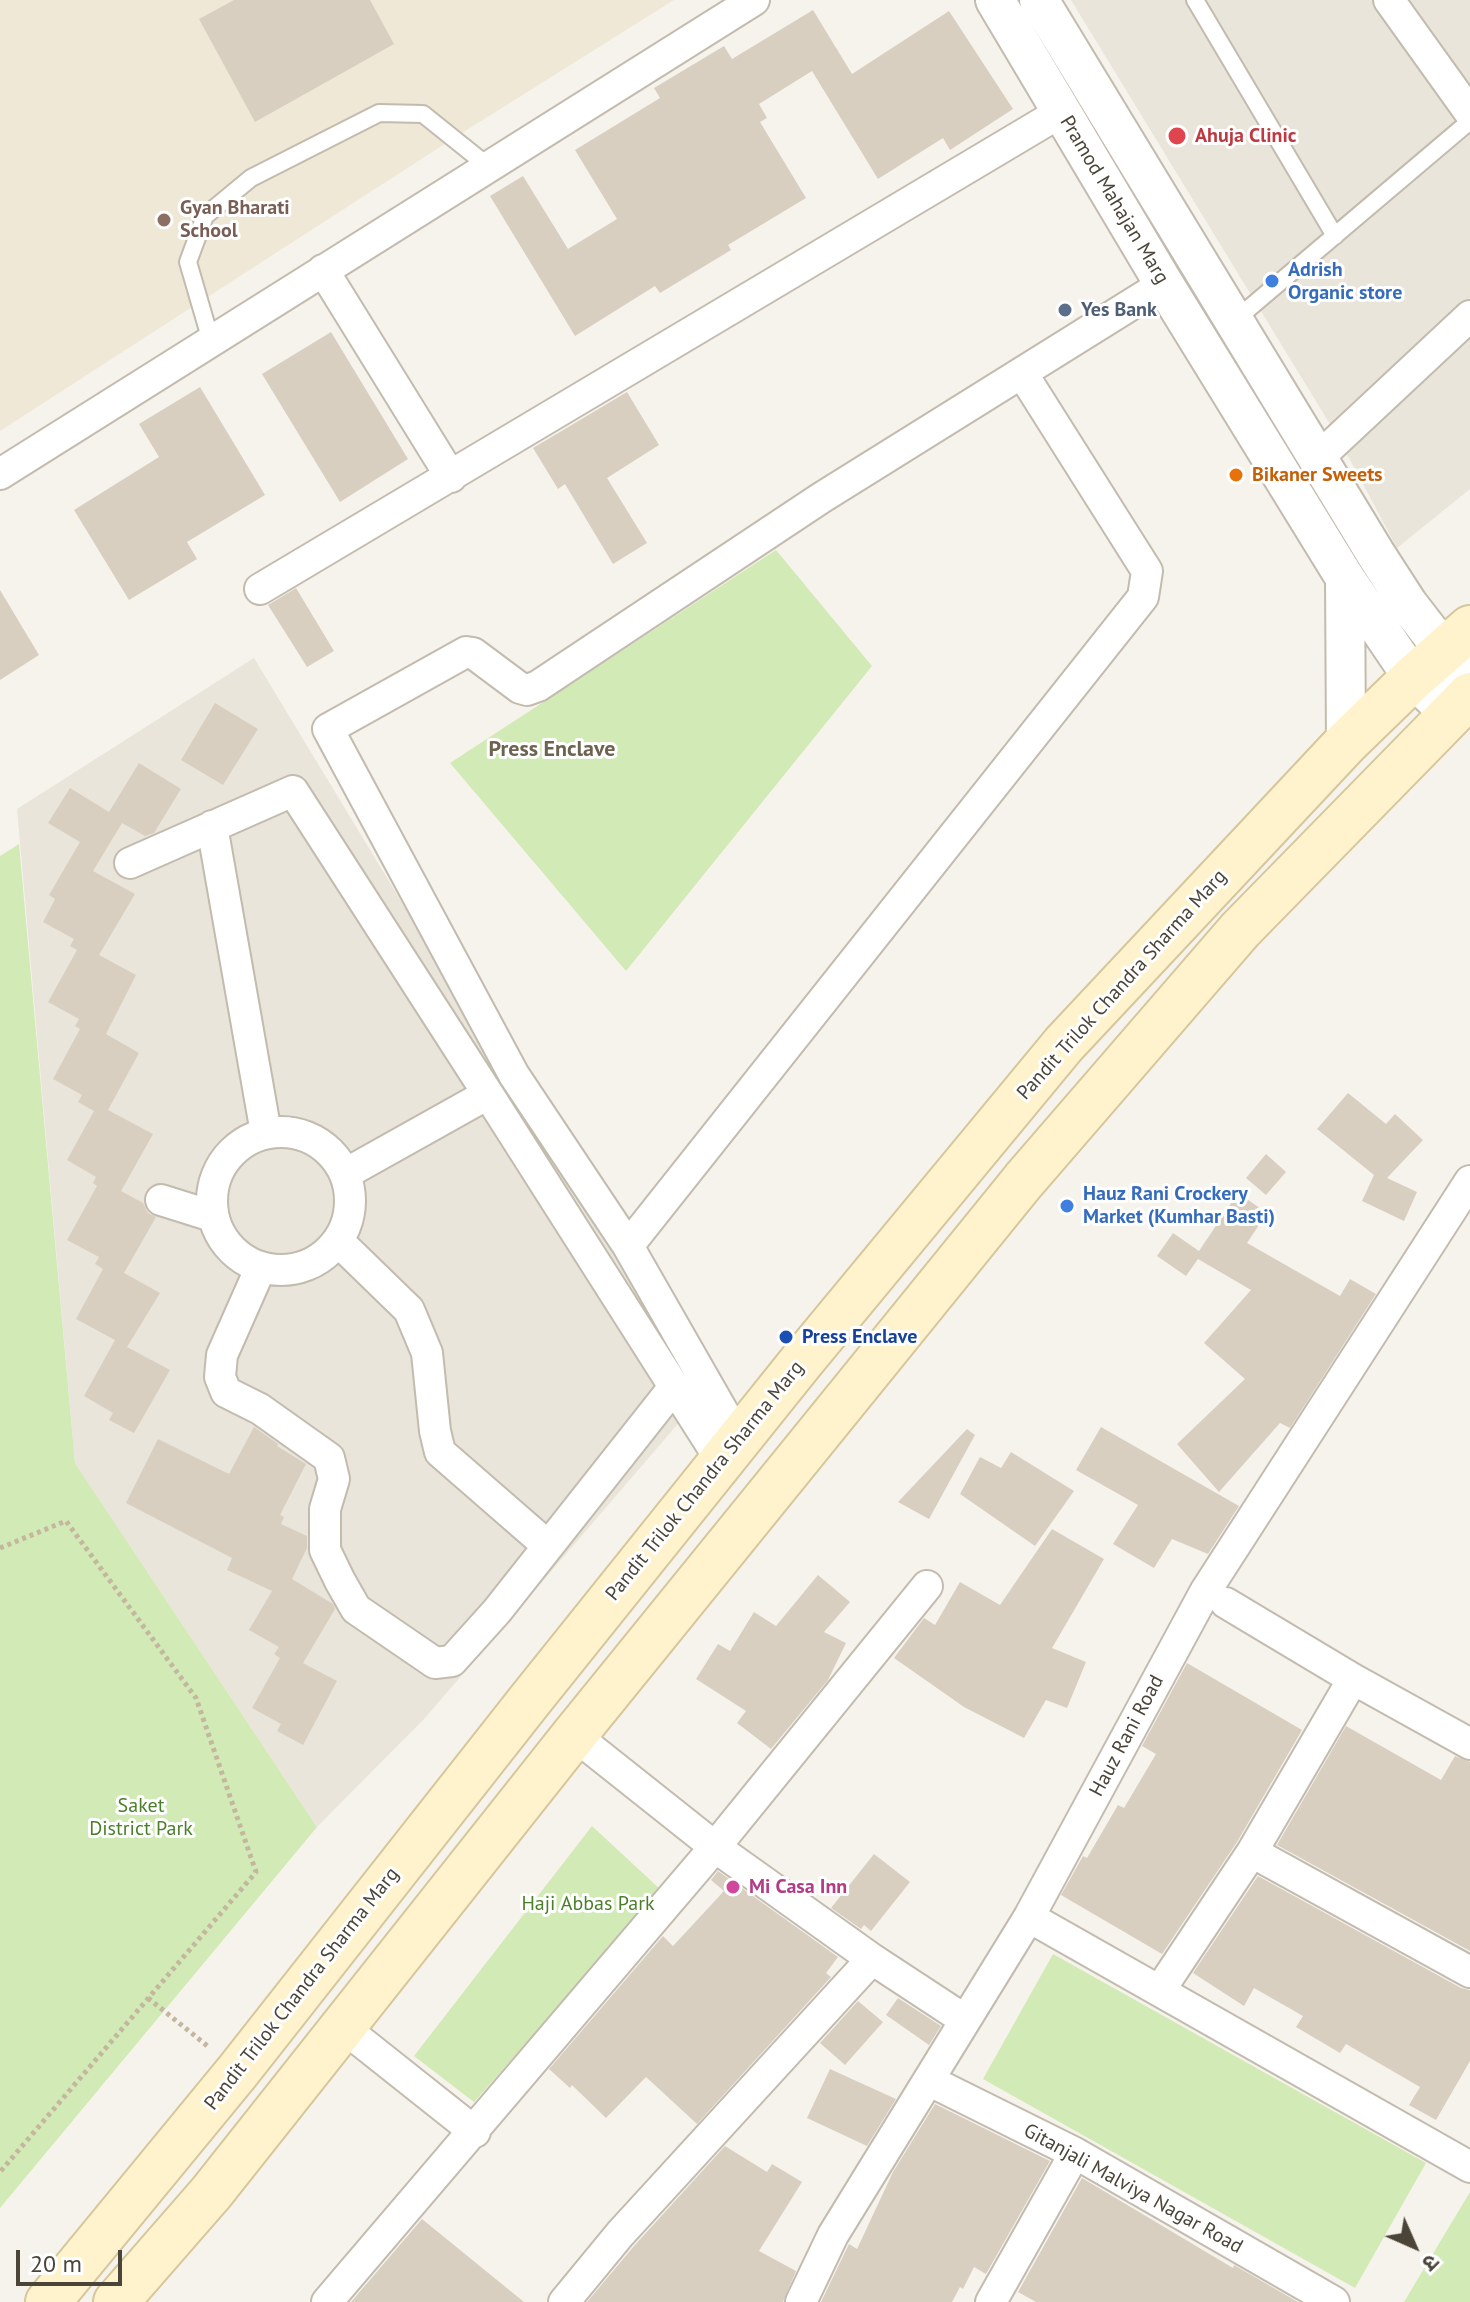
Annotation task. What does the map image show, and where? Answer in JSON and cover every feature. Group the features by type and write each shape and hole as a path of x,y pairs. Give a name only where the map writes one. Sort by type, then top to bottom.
{"main road":[{"name":"Pandit Trilok Chandra Sharma Marg","path":"48,2302 238,2071 730,1451 1064,1044 1346,743 1453,675"},
{"path":"134,2295 211,2193 574,1735 1034,1168 1240,930 1453,675"}],"street":[{"path":"0,474 754,0"},
{"name":"Pramod Mahajan Marg","path":"995,0 1164,284 1345,578 1453,675"},
{"name":"Pramod Mahajan Marg","path":"1039,0 1317,459 1453,675"},
{"path":"1389,0 1470,113"},
{"path":"260,589 1061,112"},
{"path":"323,270 451,477"},
{"path":"730,1451 628,1246 514,1075 328,729 466,652 473,653 520,688 527,690 538,686 821,498 1164,284"},
{"path":"1317,459 1470,316"},
{"path":"628,1246 1143,597 1147,571 1022,373"},
{"path":"1345,578 1346,743"},
{"path":"130,863 293,791 674,1387 730,1451"},
{"path":"212,826 266,1133"},
{"path":"345,1174 488,1094"},
{"path":"294,1132 316,1140 333,1155 345,1174 350,1197 348,1220 338,1241 321,1257 301,1267 279,1271 261,1267 236,1255 221,1237 212,1216 211,1193 217,1171 231,1152 249,1138 266,1133 294,1132"},
{"name":"Hauz Rani Road","path":"801,2302 833,2235 1029,1917 1205,1592 1470,1181"},
{"path":"161,1200 212,1216"},
{"path":"338,1241 409,1310 427,1353 440,1452 548,1546"},
{"path":"261,1267 222,1355 220,1377 226,1392 260,1409 329,1458 334,1479 325,1509 325,1550 356,1609 435,1663 452,1661 497,1611 674,1387"},
{"path":"327,2302 715,1847 927,1586"},
{"path":"1226,1603 1470,1744"},
{"path":"1160,1990 1252,1852 1353,1679"},
{"path":"574,1735 715,1847 872,1959 965,2020"},
{"path":"1252,1852 1470,1972"},
{"path":"1029,1917 1470,2167"},
{"path":"564,2302 630,2222 872,1959"},
{"path":"344,2028 475,2132"},
{"name":"Gitanjali Malviya Nagar Road","path":"930,2081 1075,2153 1334,2302"},
{"path":"996,2300 1075,2153"}],"lane":[{"path":"1195,0 1335,236"},
{"path":"211,341 188,262 205,216 251,178 379,113 423,114 489,167"},
{"path":"1234,321 1470,121"}],"path":[{"path":"0,1548 66,1521 196,1698 256,1872 0,2172"},
{"path":"148,1998 238,2071"}],"shaded area":[{"name":"Gyan Bharati School","path":"0,0 674,0 0,431"},
{"path":"1071,0 1470,0 1470,489 1397,548 1339,439"},
{"path":"254,658 701,1397 425,1718 317,1827 75,1463 17,809"}],"green space":[{"path":"776,550 872,666 626,971 450,763"},
{"name":"Saket District Park","path":"19,844 75,1463 317,1827 0,2208 0,856"},
{"name":"Haji Abbas Park","path":"592,1826 661,1890 474,2102 414,2056"},
{"path":"1053,1954 1426,2163 1355,2288 983,2079"},
{"path":"1470,2192 1470,2302 1404,2302"}],"building":[{"path":"234,0 370,0 394,44 255,122 199,19"},
{"path":"813,10 852,74 949,11 1013,109 950,150 943,138 878,179 812,71 759,104 767,118 760,122 806,198 728,245 731,250 660,293 655,286 575,336 490,196 523,176 568,249 617,219 575,150 660,98 654,88 724,46 732,59"},
{"path":"331,332 408,459 340,502 262,374"},
{"path":"200,387 265,495 187,542 197,559 129,600 74,510 159,457 139,424"},
{"path":"627,392 659,445 607,478 647,543 613,564 565,484 558,489 533,448"},
{"path":"296,588 334,651 307,667 268,605"},
{"path":"0,590 39,655 0,680"},
{"path":"215,703 258,729 223,785 181,760"},
{"path":"139,763 181,789 154,833 145,836 122,823 93,871 135,894 99,955 136,975 106,1034 139,1053 108,1110 153,1134 121,1191 143,1203 148,1213 156,1217 124,1273 160,1293 127,1347 170,1370 134,1433 109,1420 113,1413 84,1396 115,1340 76,1319 103,1269 95,1264 99,1257 67,1240 97,1186 93,1183 96,1177 67,1160 94,1111 78,1102 82,1095 53,1079 80,1029 75,1026 79,1019 48,1002 77,950 70,946 74,939 43,922 55,899 49,895 80,842 48,823 70,788 109,812"},
{"path":"1348,1093 1386,1124 1395,1114 1423,1140 1387,1178 1417,1192 1404,1221 1362,1201 1374,1175 1317,1129"},
{"path":"1266,1154 1286,1172 1266,1195 1246,1178"},
{"path":"1238,1193 1267,1213 1247,1243 1340,1296 1350,1279 1376,1294 1290,1428 1280,1423 1219,1492 1177,1444 1245,1379 1204,1343 1251,1290 1198,1259 1186,1276 1157,1256 1173,1233 1199,1251"},
{"path":"254,1427 306,1464 280,1515 284,1517 281,1524 307,1536 307,1548 292,1579 333,1604 335,1609 303,1663 337,1681 303,1745 277,1731 281,1724 252,1708 280,1658 274,1654 279,1647 249,1630 272,1591 227,1570 232,1558 126,1503 158,1439 229,1474"},
{"path":"1101,1427 1239,1506 1208,1554 1172,1539 1154,1568 1113,1544 1138,1505 1076,1470"},
{"path":"967,1429 975,1435 929,1519 898,1502"},
{"path":"1011,1452 1074,1491 1035,1546 960,1494 980,1457 1001,1468"},
{"path":"1052,1529 1104,1559 1052,1648 1086,1662 1067,1708 1046,1700 1024,1738 964,1707 894,1658 924,1618 935,1625 960,1582 1000,1605"},
{"path":"818,1575 850,1602 824,1632 846,1643 828,1680 771,1749 737,1723 746,1711 696,1679 718,1644 730,1651 754,1612 776,1626"},
{"path":"1187,1663 1302,1730 1237,1842 1162,1954 1061,1895 1118,1805 1124,1808 1156,1754 1142,1746"},
{"path":"1346,1726 1441,1780 1455,1756 1470,1762 1470,1951 1277,1845"},
{"path":"874,1854 910,1882 871,1931 864,1925 861,1929 831,1908"},
{"path":"718,1871 838,1957 826,1973 831,1977 697,2124 646,2077 606,2118 572,2085 570,2088 549,2069 663,1936 673,1946 724,1891 711,1880"},
{"path":"1258,1876 1461,1988 1470,1990 1470,2061 1436,2120 1409,2105 1420,2087 1346,2044 1340,2053 1296,2027 1303,2016 1254,1988 1244,2006 1193,1973"},
{"path":"898,1998 941,2026 929,2045 886,2015"},
{"path":"858,2001 883,2022 845,2065 820,2043"},
{"path":"830,2069 896,2099 867,2146 807,2118"},
{"path":"935,2104 1050,2161 986,2274 974,2267 952,2302 821,2302 849,2244 857,2249 893,2172"},
{"path":"725,2146 767,2172 772,2164 802,2182 759,2251 796,2271 783,2302 587,2302 634,2246"},
{"path":"1082,2178 1233,2268 1234,2265 1298,2302 1036,2302 1018,2292"},
{"path":"422,2219 524,2302 351,2302"}],"place":[{"name":"Ahuja Clinic","path":"1177,136"},
{"name":"Gyan Bharati School","path":"164,220"},
{"name":"Adrish Organic store","path":"1272,281"},
{"name":"Yes Bank","path":"1065,310"},
{"name":"Bikaner Sweets","path":"1236,475"},
{"name":"Hauz Rani Crockery Market (Kumhar Basti)","path":"1067,1206"},
{"name":"Press Enclave","path":"786,1337"},
{"name":"Mi Casa Inn","path":"733,1887"}],"district":[{"name":"Press Enclave","path":"552,750"}]}
